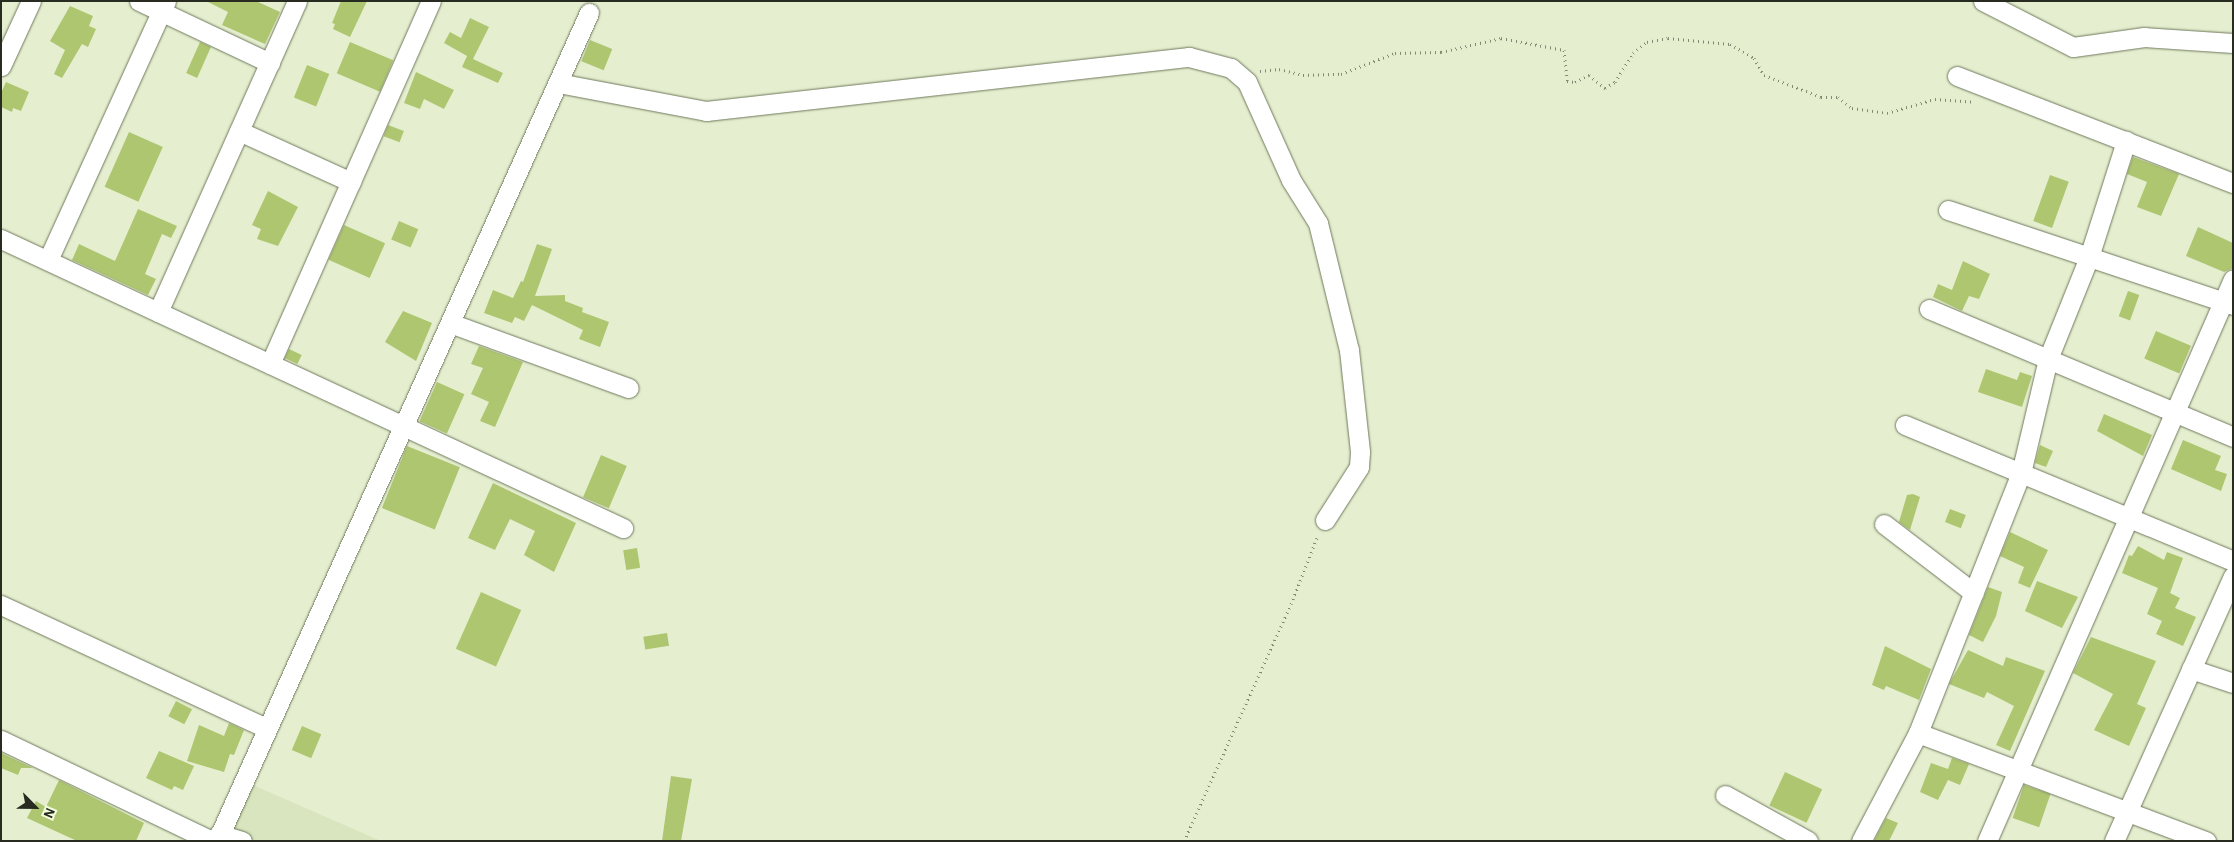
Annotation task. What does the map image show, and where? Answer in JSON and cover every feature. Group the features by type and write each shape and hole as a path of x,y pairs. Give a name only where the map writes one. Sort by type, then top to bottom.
{"street":[{"path":"1,66 31,1"},
{"path":"139,1 164,7 270,63"},
{"path":"158,312 297,1"},
{"path":"270,364 431,1"},
{"path":"1983,1 2073,47 2144,37 2233,43"},
{"path":"48,260 164,7"},
{"path":"216,839 589,13"},
{"path":"558,83 706,111 1189,56 1231,68 1247,82 1291,180 1318,223 1349,350 1360,452 1358,467 1325,520"},
{"path":"1957,76 2233,183"},
{"path":"239,131 351,182"},
{"path":"1861,841 1918,734 2021,473 2048,359 2089,257 2126,141"},
{"path":"1948,210 2228,303"},
{"path":"1,239 623,528"},
{"path":"1987,841 2174,412 2228,303 2233,279"},
{"path":"1929,309 2233,437"},
{"path":"450,322 629,388"},
{"path":"1905,426 2233,561"},
{"path":"1884,524 1974,593"},
{"path":"2114,841 2233,576"},
{"path":"1,605 266,728"},
{"path":"2191,669 2233,683"},
{"path":"1918,734 2206,841"},
{"path":"1,740 216,839 242,841"},
{"path":"1725,795 1808,841"}],"path":[{"path":"1237,73 1279,69 1303,75 1341,74 1395,53 1442,52 1501,38 1564,50 1567,81 1575,82 1590,75 1605,88 1615,82 1633,53 1647,42 1668,38 1730,44 1754,58 1764,75 1820,97 1838,97 1852,108 1887,113 1934,99 1976,102"},
{"path":"1184,841 1291,604 1311,549 1325,520"}],"shaded area":[{"path":"248,783 381,841 228,841"}],"building":[{"path":"206,1 256,1 280,12 265,44 222,25 228,12"},
{"path":"341,1 367,1 350,37 333,29 335,24 332,23"},
{"path":"70,6 93,16 89,26 96,29 88,47 82,44 62,78 54,74 65,50 50,41"},
{"path":"470,18 489,27 473,59 503,73 498,83 462,67 467,56 444,43 450,32 461,38"},
{"path":"590,40 612,49 604,70 581,61"},
{"path":"200,42 211,47 197,78 186,73"},
{"path":"350,42 393,60 380,92 337,73"},
{"path":"307,65 329,74 316,106 294,97"},
{"path":"416,72 454,90 444,109 424,99 420,109 404,103"},
{"path":"6,82 29,92 21,111 13,108 12,112 1,107 1,93"},
{"path":"388,125 404,131 400,142 384,136"},
{"path":"129,132 163,147 138,202 105,187"},
{"path":"2133,157 2179,174 2161,216 2137,207 2147,182 2127,174"},
{"path":"2050,175 2069,182 2052,228 2033,221"},
{"path":"268,191 298,207 278,246 257,239 261,229 252,225"},
{"path":"138,209 177,226 171,238 162,234 145,274 156,279 148,295 72,260 79,244 115,261"},
{"path":"399,221 418,229 411,248 391,239"},
{"path":"344,225 385,243 370,278 329,260"},
{"path":"2198,227 2233,243 2233,268 2224,272 2186,256"},
{"path":"537,244 552,249 535,296 565,295 565,301 583,308 582,312 609,322 600,347 579,339 583,330 532,305 524,321 515,317 512,323 484,313 493,290 513,298 521,281 523,282"},
{"path":"1963,261 1990,274 1979,299 1969,296 1962,311 1933,297 1938,284 1952,290"},
{"path":"2128,291 2139,295 2130,320 2119,316"},
{"path":"403,311 432,323 416,361 385,342"},
{"path":"2156,331 2191,346 2179,373 2144,359"},
{"path":"479,346 523,362 495,427 480,421 489,402 471,394 483,368 471,364"},
{"path":"289,349 302,355 297,364 285,358"},
{"path":"1986,369 2017,380 2020,372 2032,376 2022,407 1978,392"},
{"path":"437,382 464,394 447,433 420,421"},
{"path":"2104,414 2152,435 2143,456 2097,431"},
{"path":"2183,440 2221,456 2215,470 2227,474 2221,491 2171,469"},
{"path":"2040,445 2053,451 2046,467 2035,463"},
{"path":"407,446 460,467 435,529 382,508"},
{"path":"601,455 627,466 609,508 583,497"},
{"path":"493,483 576,523 554,572 524,555 535,531 510,519 495,550 468,538"},
{"path":"1913,494 1920,497 1910,530 1899,522 1907,495"},
{"path":"1950,509 1966,515 1961,528 1945,522"},
{"path":"2010,532 2048,550 2030,588 2018,583 2024,567 2000,556"},
{"path":"2138,546 2164,560 2167,552 2183,558 2170,593 2180,598 2175,608 2196,617 2183,646 2156,634 2162,621 2147,614 2158,588 2122,573 2129,555 2132,556"},
{"path":"637,548 640,568 626,570 623,550"},
{"path":"2037,581 2078,597 2062,628 2025,611"},
{"path":"1988,587 2002,592 1996,616 1983,642 1969,635"},
{"path":"481,592 521,610 496,667 456,649"},
{"path":"667,633 669,646 645,650 643,637"},
{"path":"2091,637 2156,661 2137,704 2146,708 2129,746 2094,730 2113,694 2073,673"},
{"path":"1885,646 1931,669 1919,700 1886,686 1884,690 1872,685"},
{"path":"1968,650 2003,666 2006,657 2045,671 2010,751 1996,745 2014,706 1987,692 1984,698 1949,684"},
{"path":"176,701 192,709 184,724 168,716"},
{"path":"229,723 244,730 234,755 230,754 224,772 187,761 199,725 224,736"},
{"path":"302,726 321,734 311,758 292,750"},
{"path":"159,751 194,766 183,790 174,786 172,790 146,778"},
{"path":"1,753 33,768 21,768 18,775 1,768"},
{"path":"1952,758 1969,764 1960,785 1948,780 1938,800 1920,792 1931,763 1948,769"},
{"path":"1785,772 1822,789 1807,823 1769,806"},
{"path":"671,776 692,779 681,841 662,841"},
{"path":"59,780 144,823 136,841 77,841 27,818 36,801 46,807"},
{"path":"2024,785 2050,794 2039,827 2013,818"},
{"path":"1886,818 1898,823 1889,841 1874,841"}]}
